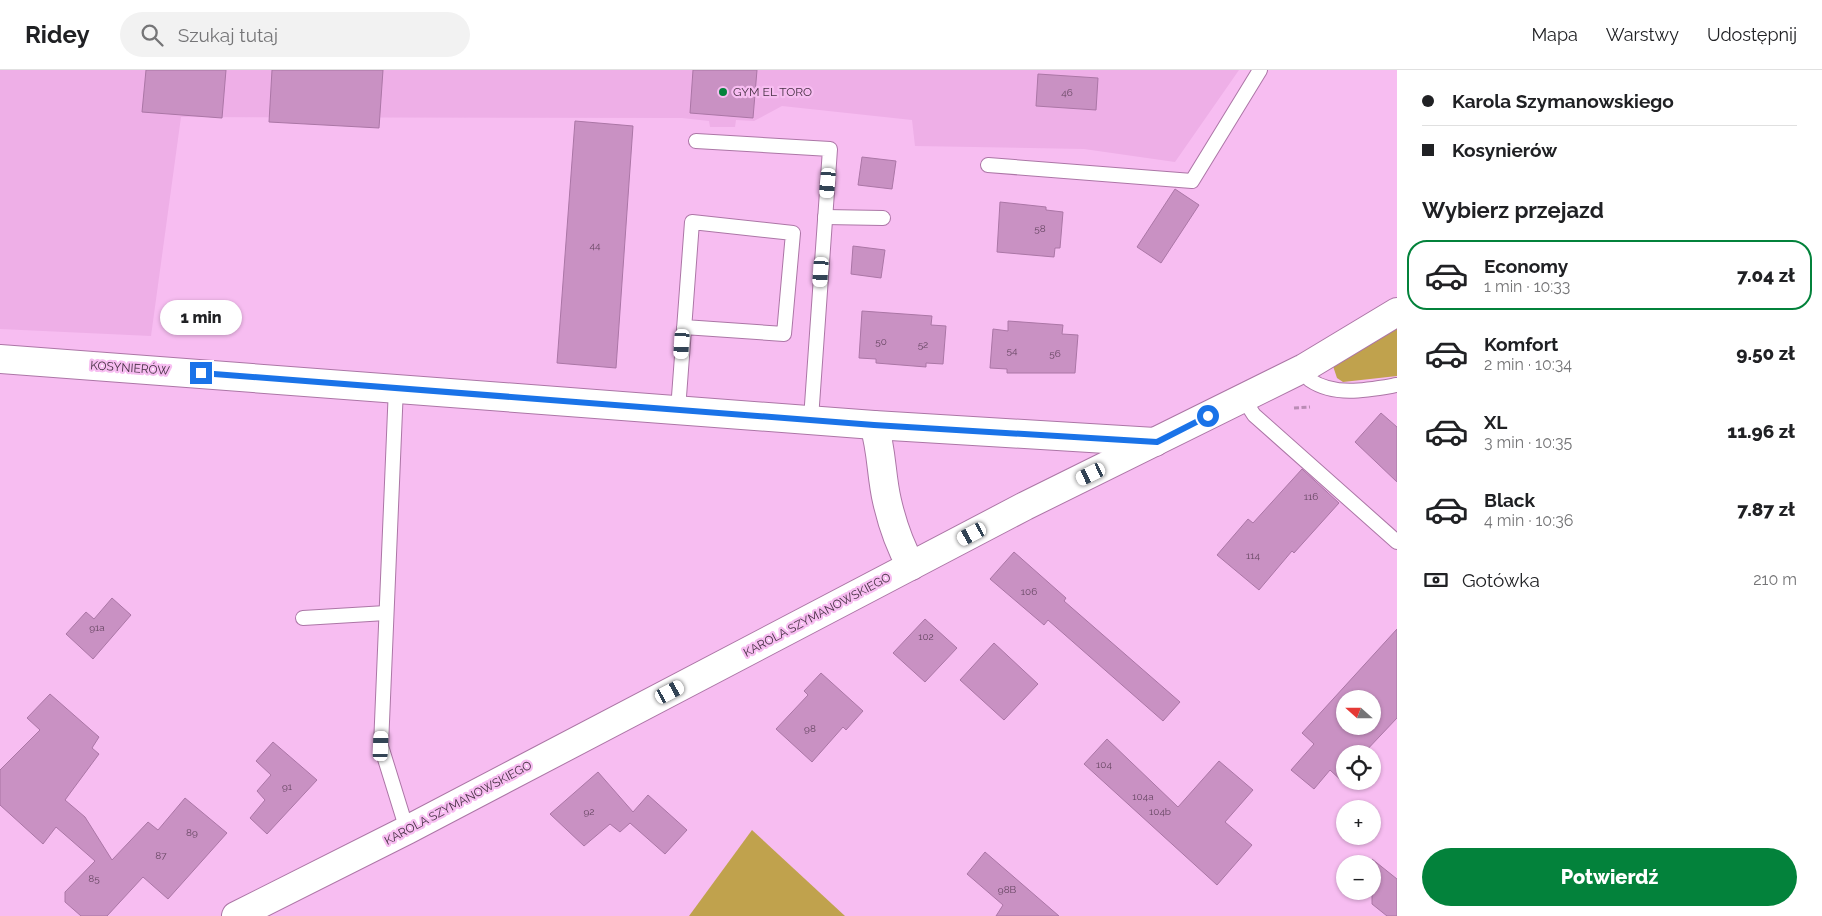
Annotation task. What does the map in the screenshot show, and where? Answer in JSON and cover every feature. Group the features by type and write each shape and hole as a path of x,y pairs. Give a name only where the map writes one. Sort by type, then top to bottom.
{"street":[{"name":"KAROLA SZYMANOWSKIEGO","path":"236,916 407,830 1025,506 1304,368 1397,312"},
{"name":"KOSYNIERÓW","path":"0,359 396,387 874,425 1157,442"},
{"path":"874,425 879,440 887,501 903,551 911,566"}],"lane":[{"path":"988,165 1192,181 1260,70"},
{"path":"696,141 830,149 811,419"},
{"path":"825,217 883,218"},
{"path":"678,410 684,327 692,222 793,233 784,334 684,327"},
{"path":"1304,368 1310,380 1332,390 1362,390 1397,385"},
{"path":"396,387 381,746 407,830"},
{"path":"1243,398 1254,415 1397,542"},
{"path":"303,618 386,614"}],"shaded area":[{"path":"0,70 1239,70 1175,162 1084,149 915,146 912,120 782,106 754,121 736,120 735,127 710,127 709,121 682,118 181,117 151,336 0,329"},
{"path":"1397,326 1397,376 1343,382 1337,378 1333,366"},
{"path":"752,830 845,916 689,916"}],"building":[{"path":"146,70 226,70 222,118 142,112"},
{"path":"272,70 383,70 379,128 269,122"},
{"name":"GYM EL TORO","path":"693,70 757,70 753,118 690,113"},
{"path":"1038,74 1098,78 1096,110 1036,106"},
{"path":"575,121 633,126 616,368 557,363"},
{"path":"862,157 896,161 892,189 858,185"},
{"path":"1175,189 1199,205 1161,263 1137,247"},
{"path":"1000,202 1046,207 1046,210 1063,212 1060,248 1055,248 1054,257 997,252"},
{"path":"853,246 885,250 881,278 851,274"},
{"path":"862,311 932,316 931,325 946,326 943,364 926,363 926,367 876,363 876,359 859,358"},
{"path":"1008,321 1063,325 1062,334 1078,335 1075,373 1007,373 1007,369 990,368 993,329 1008,331"},
{"path":"1381,413 1397,427 1397,482 1355,442"},
{"path":"1302,469 1339,503 1294,553 1292,551 1259,590 1217,555 1248,519 1253,523"},
{"path":"1014,552 1066,598 1064,601 1180,702 1163,721 1048,620 1044,625 990,579"},
{"path":"112,598 131,615 93,659 66,634 86,612 94,619"},
{"path":"925,619 957,648 925,682 893,653"},
{"path":"1397,629 1397,718 1381,735 1381,690 1341,690"},
{"path":"994,643 1038,684 1004,720 960,680"},
{"path":"821,673 863,711 846,730 843,727 812,762 776,729 808,695 804,691"},
{"path":"50,694 99,737 92,748 99,754 65,800 85,817 112,860 148,822 158,830 185,798 227,833 168,899 143,877 107,916 81,916 65,902 65,892 95,861 56,827 43,844 0,805 0,770 40,730 27,718"},
{"path":"1336,696 1336,735 1381,735 1372,745 1336,745 1336,776 1330,770 1314,789 1291,770 1314,744 1302,733"},
{"path":"1107,739 1178,807 1219,761 1253,790 1225,822 1252,845 1217,885 1084,764"},
{"path":"273,742 317,780 267,834 250,818 265,800 257,791 271,775 256,761"},
{"path":"598,772 633,812 648,795 687,830 665,854 630,823 620,832 610,824 584,846 550,814"},
{"path":"985,852 1059,916 996,916 1003,905 967,874"},
{"path":"1381,866 1397,879 1397,916 1387,916 1372,904 1372,900 1381,900"}],"place":[{"name":"GYM EL TORO","path":"723,92"}],"route":[{"path":"201,373 874,425 1157,442 1208,416"}]}
